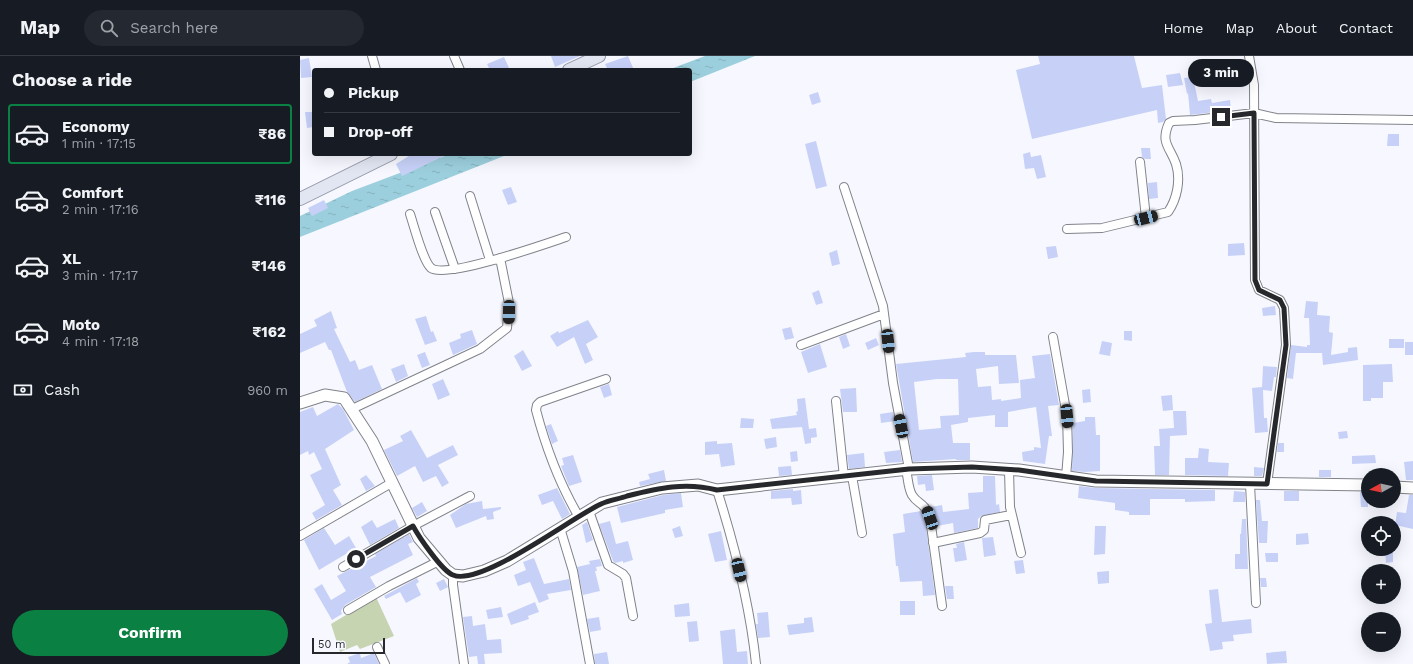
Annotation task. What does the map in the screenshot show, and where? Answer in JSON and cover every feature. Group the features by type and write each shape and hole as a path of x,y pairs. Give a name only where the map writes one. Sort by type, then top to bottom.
{"main road":[{"path":"573,68 599,56"},
{"path":"300,199 387,156"}],"street":[{"path":"372,56 375,68"},
{"path":"454,56 459,68"},
{"path":"1249,56 1254,85 1255,280 1259,290 1280,300 1284,308 1286,345 1267,484"},
{"path":"1067,230 1102,228 1168,212 1178,191 1178,173 1166,144 1165,137 1169,123 1173,121 1254,113 1276,118 1413,120"},
{"path":"1140,162 1146,218"},
{"path":"844,187 884,314 893,383 907,469 913,497 926,507 930,518 942,606"},
{"path":"470,196 490,260"},
{"path":"435,212 456,269"},
{"path":"410,214 430,267 437,271 456,269 500,258 566,237"},
{"path":"352,409 480,349 507,328 509,303 500,258"},
{"path":"801,345 884,314"},
{"path":"1053,337 1067,416 1068,452 1066,477"},
{"path":"578,517 563,490 555,470 536,410 537,405 540,402 606,379"},
{"path":"300,403 325,394 344,398 352,409 372,441 419,538 453,576 464,664"},
{"path":"836,401 848,476 862,533"},
{"path":"453,576 464,576 484,571 507,561 602,503 662,488 698,485 717,490 907,469 972,467 1096,481 1134,483 1342,483 1361,484"},
{"path":"1008,470 1008,496 1011,515 1021,553"},
{"path":"300,536 393,482"},
{"path":"1250,484 1256,603"},
{"path":"1401,487 1413,488"},
{"path":"717,490 729,528 752,625 756,664"},
{"path":"344,567 413,526 470,496"},
{"path":"589,511 608,565 623,574 626,578 633,616"},
{"path":"933,543 980,533 984,530 985,520 1011,515"},
{"path":"560,528 573,571 590,664"},
{"path":"348,610 389,586 439,561"},
{"path":"377,647 385,664"}],"green space":[{"path":"376,597 394,636 360,649 357,645 340,652 331,624"}],"water":[{"path":"705,56 755,56 692,81 692,68 673,68"},
{"path":"445,156 504,156 300,237 300,216 352,191"}],"building":[{"path":"551,56 580,56 555,67"},
{"path":"628,56 633,68 607,68 605,64"},
{"path":"1038,56 1134,56 1142,88 1162,85 1166,119 1163,122 1158,123 1157,110 1032,139 1016,70 1040,64"},
{"path":"504,57 509,68 489,68 487,64"},
{"path":"309,58 312,77 301,78 300,60"},
{"path":"1216,59 1217,75 1209,77 1206,61"},
{"path":"1180,73 1183,85 1168,87 1166,75"},
{"path":"1229,76 1230,87 1213,87 1212,78"},
{"path":"1193,77 1198,101 1211,99 1212,103 1230,100 1231,110 1190,115 1188,93 1187,94 1184,78"},
{"path":"818,92 821,102 812,105 809,95"},
{"path":"305,112 312,112 312,127 307,128"},
{"path":"1388,134 1399,134 1399,146 1387,146"},
{"path":"816,141 827,186 816,189 805,144"},
{"path":"1141,148 1150,148 1151,159 1145,159 1142,157"},
{"path":"1030,152 1031,157 1041,155 1046,177 1037,179 1034,168 1025,169 1023,154"},
{"path":"409,156 444,156 402,176 396,164"},
{"path":"1157,182 1158,198 1149,199 1148,183"},
{"path":"511,187 517,202 508,205 502,190"},
{"path":"324,200 328,208 312,216 308,208"},
{"path":"1244,243 1245,255 1228,256 1228,244"},
{"path":"1056,246 1058,257 1048,259 1046,247"},
{"path":"837,250 840,264 832,266 829,253"},
{"path":"819,290 823,303 816,305 812,293"},
{"path":"1306,301 1318,302 1317,315 1330,316 1329,332 1333,333 1331,355 1348,352 1348,348 1357,347 1358,360 1323,365 1322,353 1296,353 1293,379 1287,378 1291,345 1307,347 1307,345 1310,345 1309,318 1304,318"},
{"path":"1275,306 1276,315 1263,316 1262,308"},
{"path":"331,311 337,328 334,329 350,362 355,360 359,370 372,365 382,389 355,402 347,392 331,350 329,350 325,342 300,353 300,334 317,326 314,320"},
{"path":"426,316 431,332 433,331 437,341 425,345 415,319"},
{"path":"588,320 598,337 586,344 593,360 585,364 574,337 557,347 550,336 558,331 559,333"},
{"path":"791,327 794,338 785,340 782,329"},
{"path":"472,330 477,344 453,355 449,343 461,338 460,334"},
{"path":"1124,331 1132,331 1132,341 1124,340"},
{"path":"846,334 850,346 843,349 839,337"},
{"path":"876,338 879,345 868,350 865,343"},
{"path":"1389,339 1404,339 1404,348 1389,348"},
{"path":"1102,341 1112,343 1110,356 1099,354"},
{"path":"1405,342 1413,342 1413,355 1405,355"},
{"path":"820,344 827,367 808,373 801,352"},
{"path":"523,350 532,366 522,371 514,356"},
{"path":"425,352 430,365 422,368 417,355"},
{"path":"985,352 985,355 1016,355 1019,383 999,384 998,366 976,369 978,387 991,386 992,400 1001,399 1001,401 1021,398 1020,380 1035,378 1032,356 1050,354 1059,405 1048,406 1052,436 1049,436 1045,464 1023,461 1022,452 1034,450 1034,447 1041,448 1036,407 1008,412 1008,427 995,427 995,415 968,418 968,422 951,425 953,443 970,443 970,460 956,459 913,462 896,364 966,357 965,353","holes":["937,379 958,379 959,415 940,416 941,428 919,430 914,382"]},
{"path":"404,364 408,376 396,382 391,369"},
{"path":"1392,364 1393,382 1383,382 1383,398 1371,398 1371,401 1363,401 1363,365"},
{"path":"1263,366 1277,367 1276,377 1274,377 1272,391 1263,390 1264,418 1267,418 1268,432 1255,433 1252,388 1262,387"},
{"path":"443,379 450,395 438,400 432,384"},
{"path":"609,384 612,395 604,398 600,387"},
{"path":"856,388 857,412 843,412 840,389"},
{"path":"1090,389 1091,402 1083,403 1082,390"},
{"path":"1172,395 1173,410 1163,411 1161,396"},
{"path":"805,398 809,429 816,428 817,437 811,438 811,443 805,444 802,427 772,429 770,419 797,415 797,399"},
{"path":"338,404 343,409 354,430 325,449 341,485 333,490 342,505 316,520 312,513 325,505 310,475 322,469 314,452 309,455 308,451 300,455 300,412 313,407 317,416"},
{"path":"1173,411 1186,411 1187,435 1170,436 1169,475 1155,475 1154,446 1160,446 1159,429 1174,428"},
{"path":"893,412 895,421 881,423 880,414"},
{"path":"1085,417 1095,417 1096,435 1100,435 1100,471 1072,471 1073,423 1085,421"},
{"path":"741,418 754,419 753,428 740,428"},
{"path":"551,424 558,441 552,444 546,426"},
{"path":"411,430 427,458 453,445 458,455 438,465 449,483 442,487 436,476 423,482 415,466 397,476 384,450 403,441 400,436"},
{"path":"1347,431 1348,438 1339,439 1338,432"},
{"path":"776,437 777,447 766,449 764,439"},
{"path":"717,441 717,444 732,443 735,465 721,467 719,454 705,455 705,442"},
{"path":"1278,443 1284,443 1284,452 1277,452"},
{"path":"1199,448 1209,449 1208,462 1229,463 1228,476 1185,475 1185,458 1198,458"},
{"path":"900,450 902,462 886,463 884,452"},
{"path":"797,451 798,461 791,462 790,452"},
{"path":"864,453 865,467 849,469 847,455"},
{"path":"573,455 582,482 569,486 561,466 564,465 562,458"},
{"path":"1375,455 1376,463 1352,464 1352,456"},
{"path":"1413,461 1413,480 1406,480 1404,462"},
{"path":"791,466 792,475 779,476 778,467"},
{"path":"1254,467 1264,468 1262,476 1254,476"},
{"path":"664,470 666,481 640,486 639,482 650,479 648,474"},
{"path":"1319,470 1331,470 1331,477 1319,477"},
{"path":"366,475 375,486 366,491 360,479"},
{"path":"932,475 934,490 926,491 925,484 918,485 917,476"},
{"path":"983,476 995,476 996,505 999,504 1000,512 981,516 978,519 978,528 954,533 953,523 937,526 931,507 942,505 943,512 969,509 968,493 983,492"},
{"path":"1079,486 1096,488 1215,490 1215,501 1185,502 1185,499 1150,499 1150,515 1129,515 1129,512 1115,510 1115,503 1078,498"},
{"path":"557,488 570,514 562,519 553,501 542,505 538,495"},
{"path":"793,489 793,491 801,490 802,504 792,505 791,498 771,499 771,491"},
{"path":"1234,491 1245,492 1245,502 1233,502"},
{"path":"1284,491 1299,491 1299,501 1284,501"},
{"path":"681,493 683,507 665,510 665,513 621,523 617,507 663,495"},
{"path":"1409,495 1413,495 1413,529 1401,526 1401,516 1396,516 1397,512 1406,513"},
{"path":"1256,500 1260,500 1262,521 1268,521 1267,543 1259,543"},
{"path":"482,501 483,509 501,507 501,509 493,512 494,519 487,520 486,516 456,528 450,515 466,504"},
{"path":"422,502 427,511 417,517 412,508"},
{"path":"921,511 925,519 935,595 923,596 922,581 900,582 898,566 896,566 893,534 905,532 903,514"},
{"path":"395,519 399,528 370,545 361,527 372,520 377,528"},
{"path":"1242,519 1246,519 1248,569 1235,569 1235,554 1240,554"},
{"path":"610,521 616,544 628,541 633,560 623,563 623,561 615,563 613,561 599,524"},
{"path":"587,522 593,540 586,543 582,525"},
{"path":"680,526 683,536 675,538 672,529"},
{"path":"1095,526 1106,526 1105,554 1094,555"},
{"path":"324,528 335,545 349,536 356,548 319,570 304,540"},
{"path":"721,531 727,560 715,562 708,534"},
{"path":"1308,533 1309,544 1296,545 1296,534"},
{"path":"409,534 413,542 408,544 413,555 370,577 376,587 345,605 341,611 342,614 332,620 314,589 322,584 331,600 346,591 337,576 376,556 375,554"},
{"path":"993,537 996,555 984,557 982,538"},
{"path":"964,542 967,560 955,562 953,548 957,548 956,544"},
{"path":"1265,553 1278,553 1278,562 1266,562"},
{"path":"1386,556 1393,556 1393,562 1386,563"},
{"path":"534,558 544,584 569,579 571,590 547,594 549,599 539,603 530,582 518,586 514,575 526,570 523,562"},
{"path":"600,559 602,566 596,567 597,571 595,571 600,591 583,595 577,567 590,564 589,561"},
{"path":"1023,560 1025,573 1016,574 1014,561"},
{"path":"1109,571 1109,583 1098,584 1097,572"},
{"path":"417,578 419,582 416,584 421,595 406,603 400,592 386,599 384,596"},
{"path":"1260,578 1266,578 1267,587 1261,587"},
{"path":"444,579 448,587 440,591 436,583"},
{"path":"945,586 953,586 954,599 947,599"},
{"path":"1218,589 1222,622 1251,619 1252,633 1233,635 1234,641 1222,642 1223,649 1210,651 1205,624 1212,623 1209,590"},
{"path":"900,601 915,601 915,615 900,615"},
{"path":"535,602 539,612 528,616 529,619 511,625 507,614"},
{"path":"689,603 690,616 675,617 674,605"},
{"path":"501,607 503,617 488,619 486,610"},
{"path":"768,612 770,637 758,638 756,624 758,624 757,613"},
{"path":"472,616 473,626 485,624 487,640 501,639 502,653 484,654 485,664 478,664 477,656 469,657 463,617"},
{"path":"599,617 601,630 590,632 587,619"},
{"path":"812,617 814,632 789,635 787,625 804,623 804,618"},
{"path":"697,621 699,641 689,642 687,622"},
{"path":"735,629 737,652 747,651 748,664 723,664 720,631"},
{"path":"1286,651 1287,663 1267,664 1266,653"},
{"path":"607,652 609,664 595,664 594,654"},
{"path":"360,653 361,658 374,653 379,664 347,664 350,662 348,657"}],"route":[{"path":"356,559 413,526 419,538 446,570 453,576 464,576 484,571 507,561 602,503 662,488 698,485 717,490 797,480 844,477 909,469 972,467 1019,470 1096,481 1267,484 1271,442 1286,345 1284,308 1280,300 1259,290 1255,280 1254,113 1221,117"}]}
